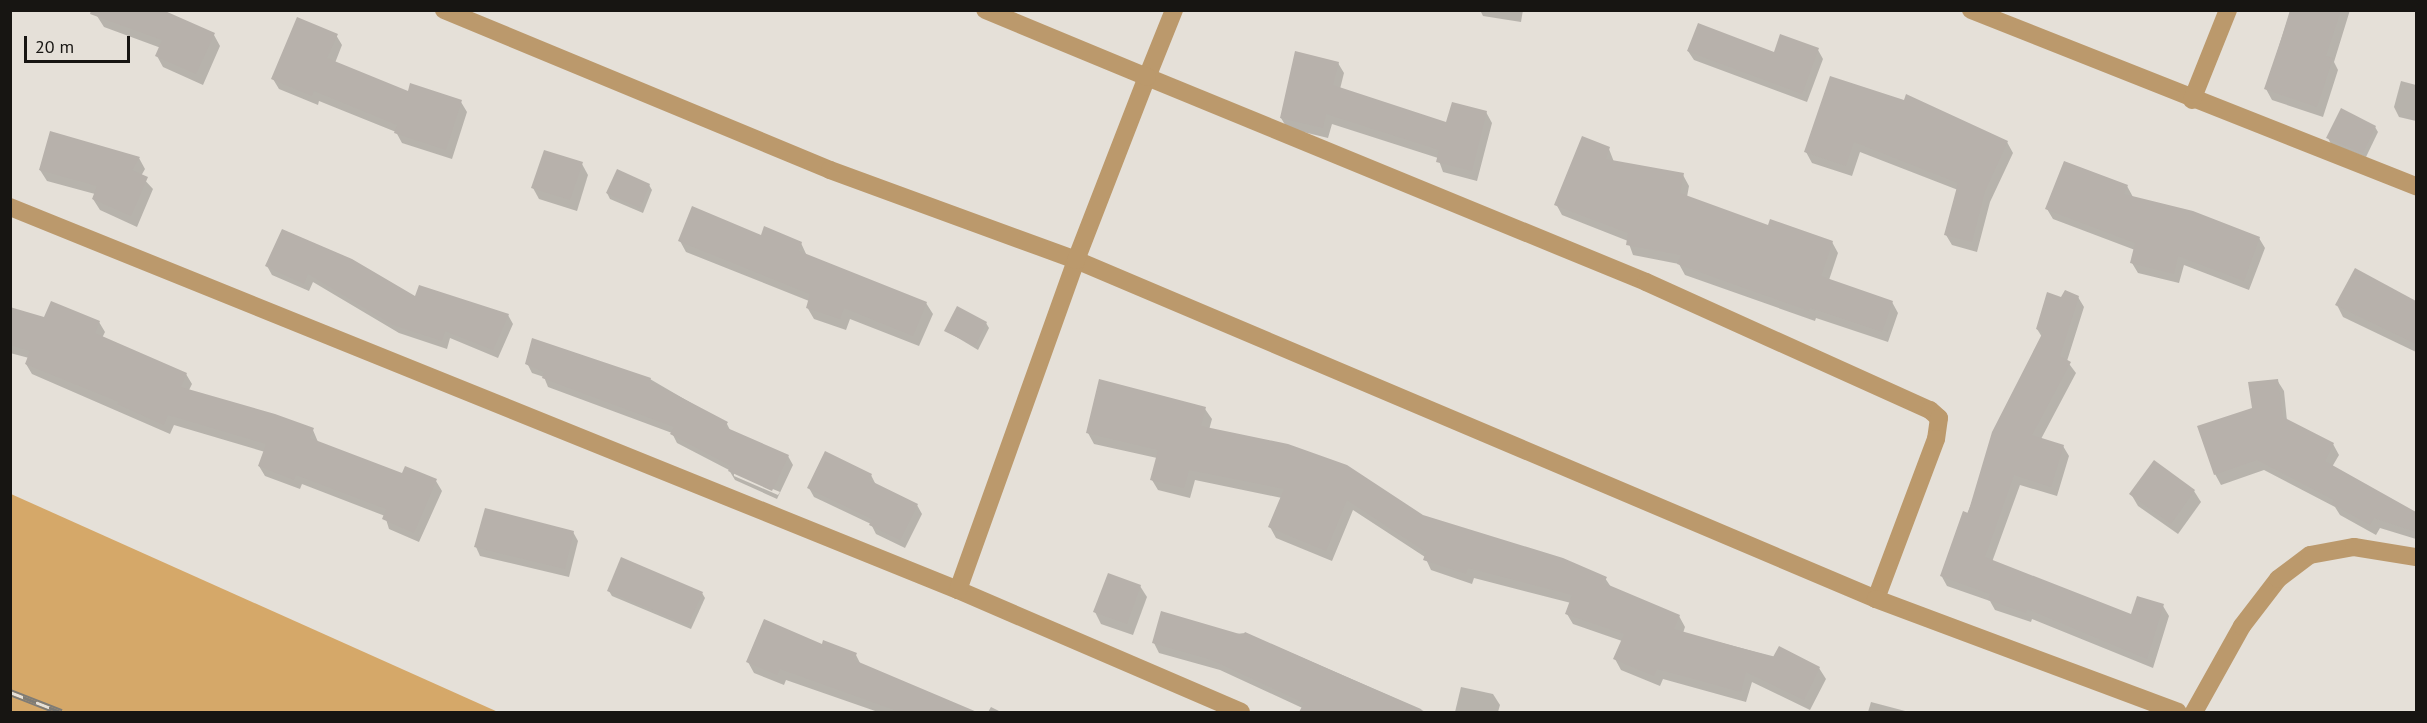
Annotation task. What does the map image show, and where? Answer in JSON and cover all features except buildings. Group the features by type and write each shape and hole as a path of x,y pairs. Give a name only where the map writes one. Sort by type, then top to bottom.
{"street":[{"path":"444,10 830,170 1076,260 1876,600 2178,712"},
{"path":"986,10 1646,282 1930,410 1939,418 1936,439 1876,600"},
{"path":"958,590 1076,260 1174,10"},
{"path":"1971,10 2192,100 2416,186"},
{"path":"2192,100 2228,10"},
{"path":"10,207 958,590 1241,712"},
{"path":"2194,712 2242,626 2278,579 2310,555 2354,547 2416,557"}],"shaded area":[{"path":"11,494 498,712 11,712"}],"railway":[{"path":"10,692 61,712"}]}
